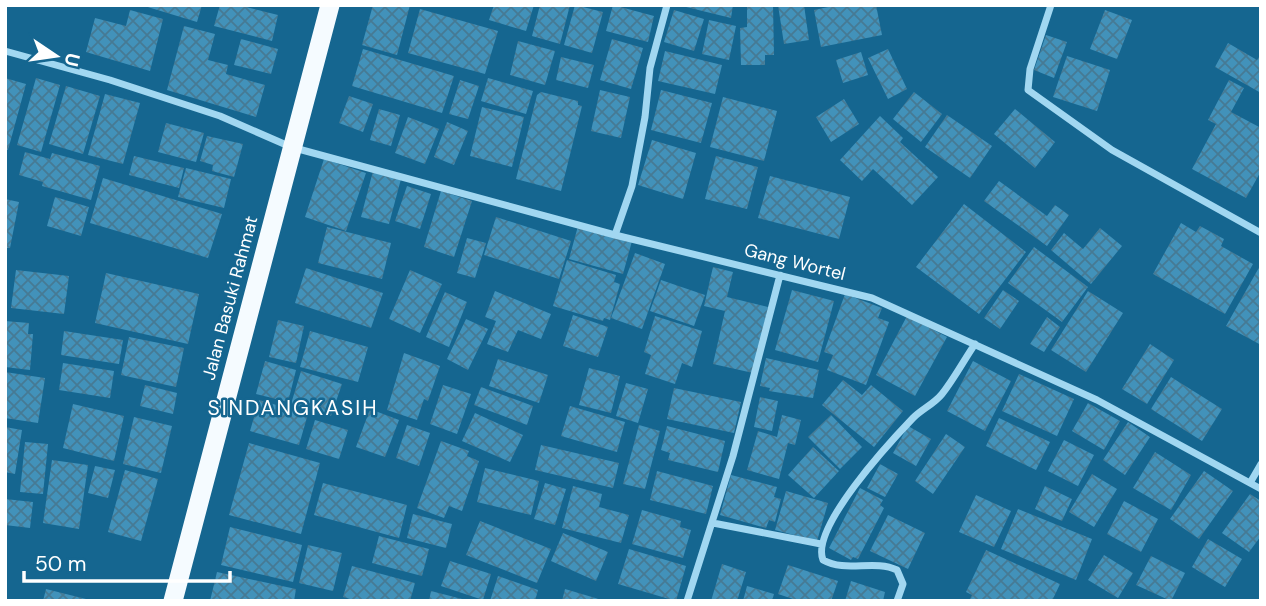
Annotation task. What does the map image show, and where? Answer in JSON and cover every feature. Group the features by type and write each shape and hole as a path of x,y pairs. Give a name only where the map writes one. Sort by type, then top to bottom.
{"highway":[{"name":"Jalan Basuki Rahmat","path":"173,601 330,5"}],"street":[{"path":"615,235 632,186 645,117 650,68 667,5"},
{"path":"1051,5 1030,69 1028,90 1112,150 1261,233"},
{"name":"Gang Wortel","path":"5,51 110,80 220,116 292,147 615,235 872,298 1097,400 1261,489"},
{"path":"687,601 713,523 779,275"},
{"path":"897,601 903,584 897,570 888,565 832,565 823,560 821,544 827,527 868,470 915,416 942,394 975,344"},
{"path":"1250,483 1261,464"},
{"path":"713,523 821,544"}],"building":[{"path":"141,5 202,5 197,22"},
{"path":"220,5 238,5 278,15 272,41 214,26"},
{"path":"373,5 410,5 397,55 362,45"},
{"path":"494,5 534,5 526,31 489,20"},
{"path":"540,5 570,5 560,44 532,36"},
{"path":"575,5 603,12 592,53 564,45"},
{"path":"613,5 654,16 648,42 606,31"},
{"path":"678,5 733,5 731,18"},
{"path":"747,5 773,5 774,55 765,55 765,65 741,65 740,28 747,27"},
{"path":"778,5 804,5 809,40 784,44"},
{"path":"838,5 876,5 882,35 821,47 814,10"},
{"path":"420,9 498,31 485,74 408,53"},
{"path":"130,10 163,19 150,71 86,52 95,18 126,26"},
{"path":"674,10 704,19 694,51 664,42"},
{"path":"1105,10 1132,20 1117,59 1090,49"},
{"path":"709,20 736,26 729,60 702,54"},
{"path":"184,26 215,34 208,60 228,65 226,74 265,85 256,117 167,90"},
{"path":"1046,35 1067,42 1054,78 1034,70"},
{"path":"241,39 278,49 271,74 234,65"},
{"path":"612,39 643,48 631,89 600,80"},
{"path":"518,41 555,51 545,85 510,75"},
{"path":"1228,43 1257,60 1261,54 1261,93 1215,67"},
{"path":"363,49 454,76 442,113 352,86"},
{"path":"888,49 907,89 888,99 868,58"},
{"path":"665,51 722,65 715,94 658,81"},
{"path":"861,52 868,75 843,83 836,60"},
{"path":"1067,56 1110,70 1097,111 1053,97"},
{"path":"561,57 594,65 588,88 556,80"},
{"path":"5,78 26,84 8,150 5,149"},
{"path":"36,78 60,85 41,152 17,145"},
{"path":"488,78 533,91 526,114 481,101"},
{"path":"460,80 479,86 468,119 449,114"},
{"path":"1229,80 1244,88 1231,112 1261,128 1261,171 1246,198 1192,169 1216,124 1208,120"},
{"path":"66,86 100,96 83,154 49,144"},
{"path":"600,90 630,97 621,138 591,131"},
{"path":"661,90 712,103 701,143 651,130"},
{"path":"541,92 578,101 578,105 582,106 561,191 516,179 537,95"},
{"path":"914,92 942,114 921,142 893,119"},
{"path":"105,94 140,103 123,164 88,155"},
{"path":"349,96 373,104 363,132 339,123"},
{"path":"723,97 777,111 764,161 710,147"},
{"path":"844,99 859,124 831,142 816,117"},
{"path":"482,107 524,117 512,167 470,156"},
{"path":"379,109 400,115 391,146 370,140"},
{"path":"1015,109 1055,142 1035,168 994,134"},
{"path":"947,115 992,146 970,178 925,147"},
{"path":"880,116 903,138 900,142 938,177 912,205 873,169 862,181 840,160"},
{"path":"408,117 439,129 425,164 395,153"},
{"path":"447,122 468,131 454,165 434,157"},
{"path":"166,123 204,133 196,162 158,152"},
{"path":"207,136 243,144 234,177 212,171 213,165 200,161"},
{"path":"652,140 696,153 683,199 638,185"},
{"path":"25,152 50,159 52,153 100,166 91,200 42,186 43,182 19,175"},
{"path":"134,156 184,168 179,188 129,175"},
{"path":"716,156 758,167 747,209 705,199"},
{"path":"324,159 366,173 346,231 305,217"},
{"path":"186,168 231,179 224,208 178,197"},
{"path":"373,171 401,179 389,224 361,217"},
{"path":"770,176 850,197 839,239 758,218"},
{"path":"103,178 222,214 208,258 90,223"},
{"path":"999,181 1047,216 1055,205 1069,215 1047,246 984,201"},
{"path":"407,186 431,194 420,229 395,221"},
{"path":"441,191 472,201 454,257 424,247"},
{"path":"55,197 89,207 81,236 47,226"},
{"path":"5,199 19,202 10,248 5,248"},
{"path":"964,204 1026,252 979,314 916,267"},
{"path":"496,217 571,241 559,279 484,255"},
{"path":"1181,223 1196,232 1200,226 1224,239 1221,246 1253,264 1225,314 1153,274"},
{"path":"578,226 632,241 623,274 569,259"},
{"path":"327,227 391,243 382,279 318,263"},
{"path":"1100,228 1122,246 1091,284 1051,250 1064,233 1083,249"},
{"path":"467,238 486,243 475,278 457,273"},
{"path":"1034,247 1088,287 1062,322 1008,283"},
{"path":"635,253 665,264 642,329 611,318"},
{"path":"567,260 616,275 614,282 620,284 610,320 604,318 603,321 553,306"},
{"path":"1261,264 1261,345 1226,326"},
{"path":"713,267 733,272 727,297 768,307 753,373 713,364 725,311 704,306"},
{"path":"306,268 383,293 371,328 295,303"},
{"path":"16,270 69,276 64,314 11,308"},
{"path":"410,270 442,284 420,333 389,319"},
{"path":"106,273 199,294 188,344 95,323"},
{"path":"661,280 705,295 694,326 650,311"},
{"path":"792,290 834,301 818,362 775,350"},
{"path":"1003,290 1019,301 1000,329 984,318"},
{"path":"495,291 551,314 541,339 518,330 508,352 487,344 496,321 485,317"},
{"path":"1088,291 1123,313 1086,372 1051,350"},
{"path":"445,292 467,302 449,347 426,337"},
{"path":"845,294 882,308 878,318 889,322 866,385 827,370 833,355 824,352"},
{"path":"573,315 608,327 598,357 563,346"},
{"path":"655,316 702,331 692,367 682,363 675,384 645,374 651,355 644,352"},
{"path":"907,316 947,337 915,396 876,375"},
{"path":"1047,317 1060,327 1044,352 1030,344"},
{"path":"466,319 488,329 468,370 447,359"},
{"path":"278,320 304,326 296,363 269,357"},
{"path":"5,321 29,323 28,334 33,334 30,370 5,367"},
{"path":"64,331 123,340 119,364 61,355"},
{"path":"310,331 368,347 358,382 300,367"},
{"path":"129,337 184,348 176,387 121,375"},
{"path":"1150,344 1174,360 1147,404 1122,389"},
{"path":"404,353 440,366 428,401 424,399 417,420 387,410"},
{"path":"766,358 819,370 813,398 769,391 770,388 760,386"},
{"path":"498,359 548,375 539,403 489,386"},
{"path":"265,361 296,370 288,402 256,394"},
{"path":"973,361 1011,381 985,431 947,411"},
{"path":"63,363 114,371 110,398 59,390"},
{"path":"589,368 620,376 611,413 579,405"},
{"path":"301,371 342,384 331,416 291,404"},
{"path":"5,372 45,378 38,423 5,418"},
{"path":"1019,374 1074,399 1057,436 1002,411"},
{"path":"1171,377 1222,409 1202,441 1151,409"},
{"path":"843,380 862,395 871,385 903,411 874,447 822,405"},
{"path":"626,383 648,389 638,423 616,416"},
{"path":"145,385 177,393 173,414 140,406"},
{"path":"443,385 471,394 457,434 430,424"},
{"path":"481,387 533,406 527,425 474,405"},
{"path":"674,388 741,402 734,433 667,419"},
{"path":"760,397 778,401 772,431 754,427"},
{"path":"259,400 308,414 299,445 250,431"},
{"path":"1088,403 1120,421 1104,450 1072,431"},
{"path":"73,404 124,416 114,461 63,448"},
{"path":"570,406 625,422 617,452 561,436"},
{"path":"370,409 399,420 385,457 356,447"},
{"path":"475,413 523,435 510,462 462,441"},
{"path":"782,415 801,420 795,445 788,443 779,479 747,470 758,431 777,437"},
{"path":"831,415 862,447 840,469 808,437"},
{"path":"134,417 172,426 161,473 123,464"},
{"path":"999,418 1050,442 1036,470 986,446"},
{"path":"315,420 348,430 339,459 306,449"},
{"path":"1128,422 1150,437 1125,475 1103,460"},
{"path":"407,425 430,433 419,466 396,458"},
{"path":"639,425 660,431 645,489 623,484"},
{"path":"667,426 725,441 718,472 668,460 670,453 661,450"},
{"path":"908,426 931,439 916,466 893,453"},
{"path":"5,427 22,430 15,474 5,472"},
{"path":"946,434 965,447 933,494 915,481"},
{"path":"1064,440 1094,455 1078,486 1048,471"},
{"path":"441,441 469,451 467,456 479,461 462,511 449,506 444,518 417,508"},
{"path":"25,442 48,444 43,494 20,492"},
{"path":"249,443 320,463 301,534 229,515"},
{"path":"541,445 619,463 613,488 535,470"},
{"path":"813,447 839,471 814,498 788,475"},
{"path":"1155,452 1191,475 1171,510 1133,488"},
{"path":"52,460 88,465 79,529 43,523"},
{"path":"880,464 898,474 885,497 867,488"},
{"path":"95,466 115,470 108,498 88,493"},
{"path":"485,468 539,481 531,515 477,502"},
{"path":"125,470 158,479 141,541 108,532"},
{"path":"657,471 713,486 706,514 650,500"},
{"path":"1204,471 1233,491 1199,539 1170,519"},
{"path":"1092,474 1117,489 1094,527 1069,512"},
{"path":"731,475 777,487 774,497 781,499 775,522 769,520 766,528 720,515"},
{"path":"323,483 407,505 399,538 314,515"},
{"path":"545,483 566,489 555,525 534,519"},
{"path":"573,486 602,494 599,507 629,515 621,543 562,528"},
{"path":"1045,486 1072,499 1062,521 1035,509"},
{"path":"860,488 883,500 880,505 884,508 858,559 853,557 851,560 829,548"},
{"path":"786,491 828,503 817,541 775,530"},
{"path":"1250,494 1261,501 1261,536 1249,552 1222,533"},
{"path":"976,495 1011,511 994,547 959,532"},
{"path":"5,499 33,502 30,528 5,525"},
{"path":"1124,501 1158,519 1141,552 1107,534"},
{"path":"1018,509 1092,539 1076,580 1001,549"},
{"path":"642,510 681,521 680,527 691,530 683,558 632,544"},
{"path":"413,514 452,524 446,548 407,538"},
{"path":"888,515 925,533 908,569 870,551"},
{"path":"480,521 551,549 537,583 466,555"},
{"path":"230,527 302,545 293,582 221,565"},
{"path":"563,533 608,552 596,581 551,561"},
{"path":"379,536 429,549 422,576 372,563"},
{"path":"1208,539 1242,559 1225,587 1192,567"},
{"path":"308,545 342,553 333,591 299,583"},
{"path":"629,549 686,566 676,601 618,584"},
{"path":"986,550 1060,584 1052,601 969,601 972,595 966,592"},
{"path":"1104,555 1133,573 1118,598 1088,580"},
{"path":"1151,556 1185,573 1171,601 1136,585"},
{"path":"450,561 491,574 483,600 441,586"},
{"path":"722,564 746,572 737,601 711,601"},
{"path":"788,565 838,581 831,601 799,601 778,594"},
{"path":"352,566 415,583 410,601 357,601 343,597"},
{"path":"217,572 296,589 294,601 210,601"},
{"path":"498,576 538,590 535,601 490,601"},
{"path":"851,581 885,592 883,601 845,601"},
{"path":"747,586 774,594 772,601 743,601"},
{"path":"46,589 90,600 90,601 43,601"},
{"path":"565,589 602,600 602,601 562,601"},
{"path":"431,591 466,600 466,601 429,601"}],"district":[{"name":"SINDANGKASIH","path":"293,408"}]}
